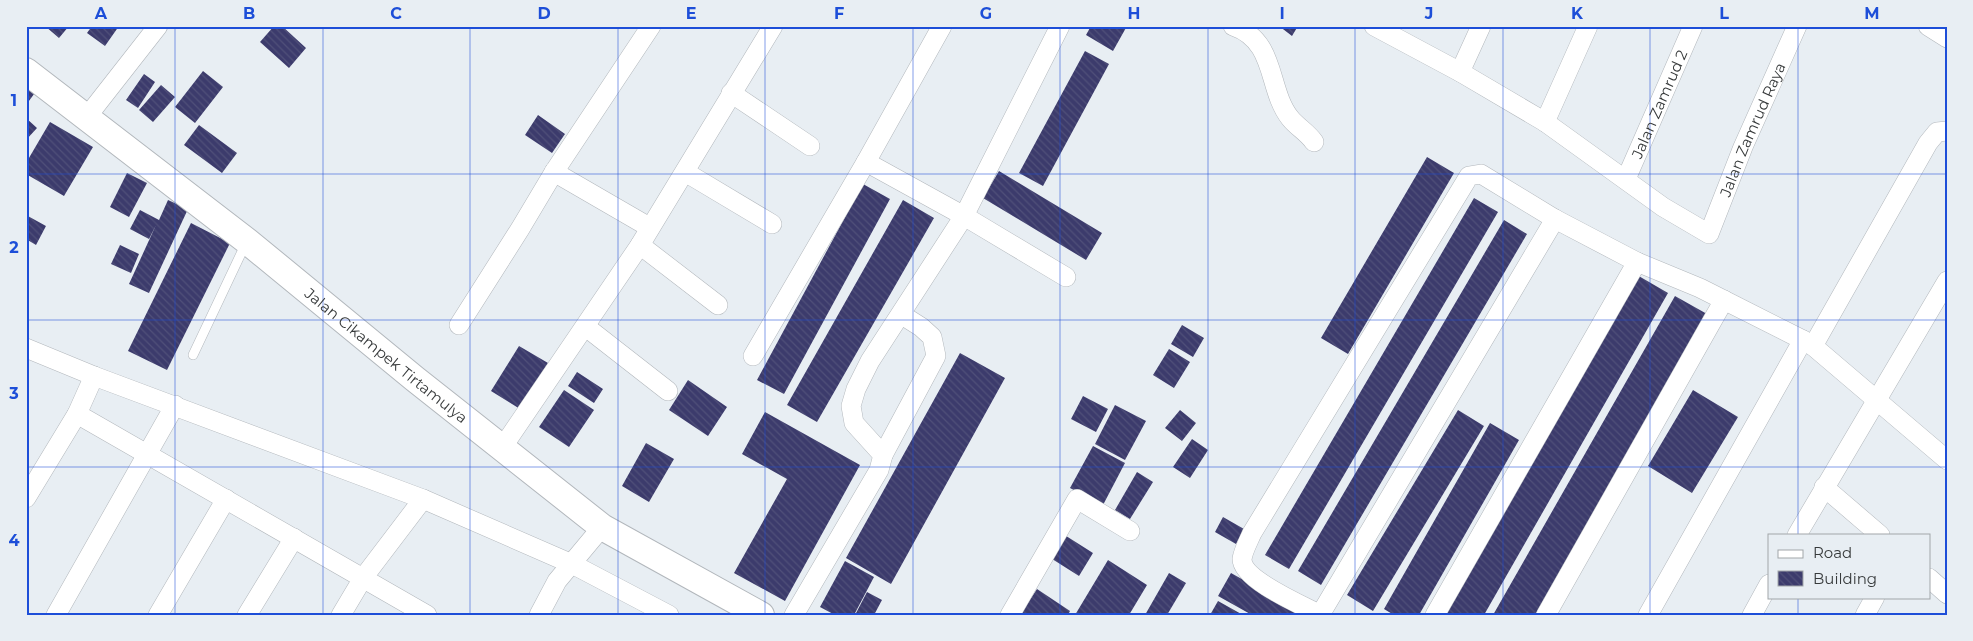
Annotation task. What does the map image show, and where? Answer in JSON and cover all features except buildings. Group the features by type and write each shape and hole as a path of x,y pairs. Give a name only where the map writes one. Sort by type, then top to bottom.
{"street":[{"path":"86,118 158,26"},
{"path":"459,325 554,172 651,26"},
{"path":"502,448 640,245 649,227 685,172 773,26"},
{"path":"753,356 866,162 942,26"},
{"path":"883,455 854,423 851,406 856,389 870,361 902,315 964,216 1060,26"},
{"path":"1233,26 1250,35 1261,48 1272,70 1280,98 1290,118 1308,133 1314,142"},
{"path":"1374,26 1460,72 1545,122 1626,180"},
{"path":"1460,72 1480,26"},
{"path":"1545,122 1588,26"},
{"name":"Jalan Zamrud 2","path":"1626,180 1693,26"},
{"name":"Jalan Zamrud Raya","path":"1626,180 1663,207 1709,234 1743,147 1797,26"},
{"name":"Jalan Cikampek Tirtamulya","path":"26,71 247,241 602,527 762,615"},
{"path":"731,93 810,146"},
{"path":"1648,615 1928,143 1937,132 1947,131"},
{"path":"866,162 964,216 1066,277"},
{"path":"554,172 649,227"},
{"path":"685,172 772,224"},
{"path":"1555,219 1320,615 1257,580 1245,567 1242,559 1252,533 1469,176 1481,174 1555,219 1637,262 1700,288 1808,343 1877,399 1947,460"},
{"path":"640,245 718,304"},
{"path":"1435,615 1637,262"},
{"path":"1798,534 1947,281"},
{"path":"1554,612 1724,300"},
{"path":"794,615 879,470 883,455 936,356 932,337 921,327 902,315"},
{"path":"586,327 668,392"},
{"path":"26,348 94,376 424,499 572,564 669,615"},
{"path":"26,498 77,414 94,376"},
{"path":"56,615 174,405"},
{"path":"77,414 427,615"},
{"path":"1824,487 1879,534"},
{"path":"158,615 226,498"},
{"path":"341,615 362,578 424,499"},
{"path":"1010,615 1077,500 1130,531"},
{"path":"538,615 557,581 602,527"},
{"path":"247,615 294,538"},
{"path":"1930,579 1947,594"},
{"path":"1752,615 1768,586"},
{"path":"1865,615 1874,598"}],"lane":[{"path":"193,355 247,241"}]}
